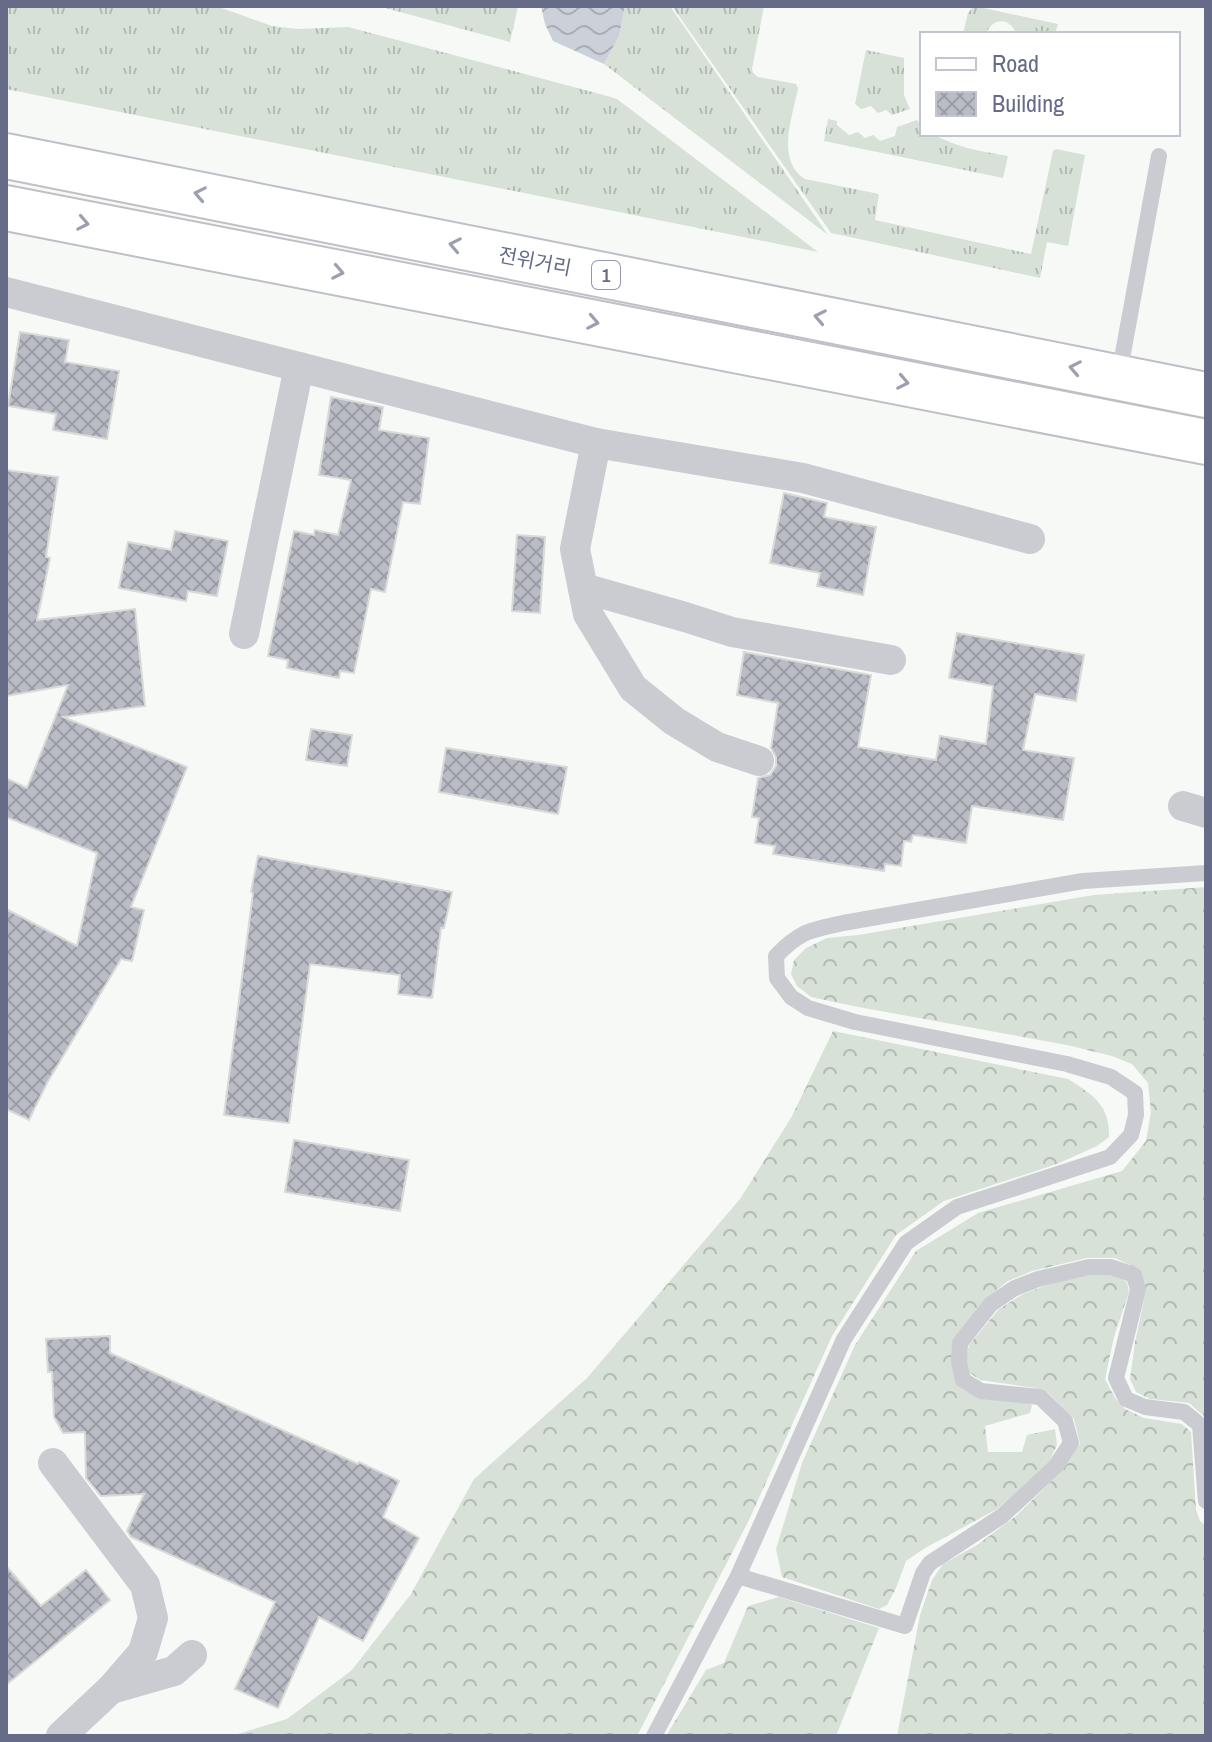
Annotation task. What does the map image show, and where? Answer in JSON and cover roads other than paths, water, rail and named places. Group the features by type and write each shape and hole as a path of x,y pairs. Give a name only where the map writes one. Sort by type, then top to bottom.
{"main road":[{"name":"전위거리","path":"6,156 1206,395"},
{"path":"6,208 1206,442"}],"street":[{"path":"6,292 596,443 803,478 1030,539"},
{"path":"244,634 299,367"},
{"path":"596,443 575,549 588,614 633,688 674,721 717,747 759,761"},
{"path":"583,588 732,632 891,660"},
{"path":"53,1463 145,1585 153,1618 143,1652 111,1689 61,1736"},
{"path":"111,1689 174,1671 192,1655"}],"lane":[{"path":"1119,377 1159,156"},
{"path":"654,1736 738,1576 844,1339 906,1243 957,1207 1110,1157 1131,1135 1136,1115 1135,1093 1111,1077 1067,1064 855,1022 808,1008 791,997 777,978 776,956 808,930 843,923 1083,881 1206,873"},
{"path":"738,1576 905,1626 923,1573 930,1563 1002,1516 1055,1467 1071,1443 1065,1421 1040,1397 981,1391 963,1380 959,1362 960,1343 991,1304 1015,1288 1089,1267 1111,1267 1134,1275 1138,1290 1116,1378 1126,1399 1145,1407 1184,1412 1200,1425 1206,1501"}],"water":[{"path":"541,6 625,6 619,36 604,64 553,41"}]}
